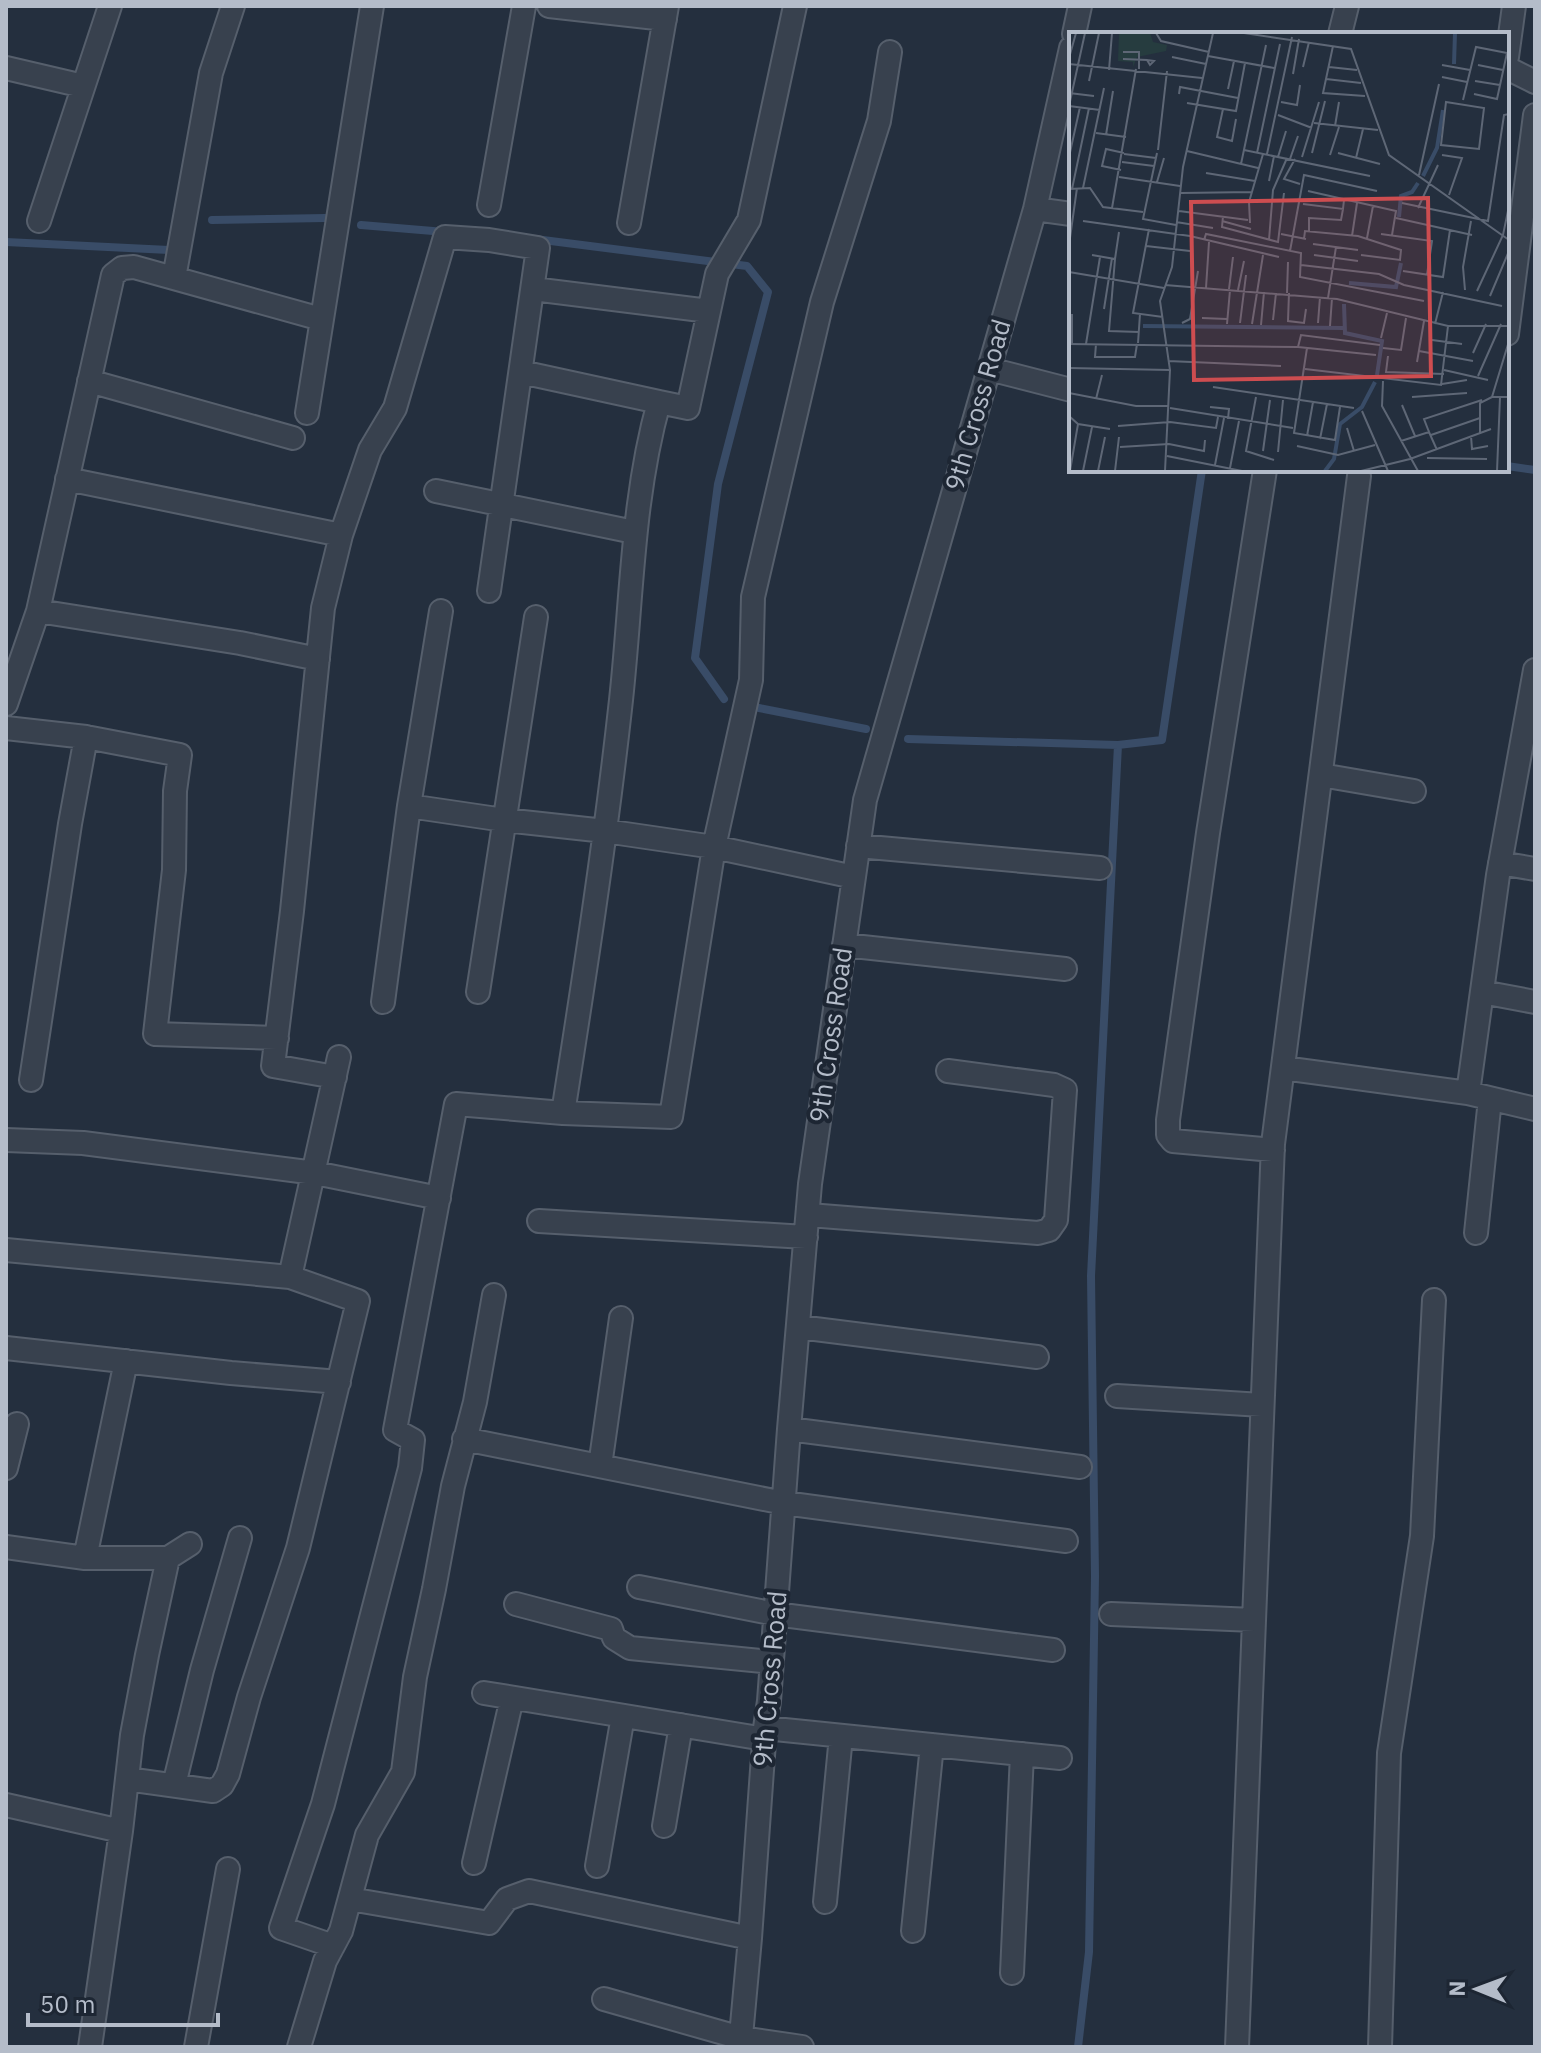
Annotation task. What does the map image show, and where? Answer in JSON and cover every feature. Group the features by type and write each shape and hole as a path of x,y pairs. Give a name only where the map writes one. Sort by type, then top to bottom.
{"street":[{"path":"39,221 110,6"},
{"path":"174,278 211,73 233,6"},
{"path":"307,413 372,6"},
{"path":"489,205 524,6"},
{"path":"549,6 666,12 629,223"},
{"path":"521,372 688,408 717,274 749,220 795,6"},
{"path":"1074,32 1080,6"},
{"path":"1340,32 1347,6"},
{"path":"1509,42 1514,6"},
{"path":"333,1946 281,1928 323,1804 410,1468 413,1440 395,1430 456,1104 563,1113 671,1117 714,847 751,680 753,597 822,302 879,121 890,52"},
{"name":"9th Cross Road","path":"741,2042 810,1184 865,800 1035,209 1069,59"},
{"path":"6,68 83,86"},
{"path":"1509,69 1535,82"},
{"path":"1509,304 1512,258 1535,115"},
{"path":"1035,209 1069,214"},
{"path":"290,1277 337,1067 273,1066 323,608 341,535 370,450 395,408 445,237 538,248 489,591"},
{"path":"6,704 38,611 113,275 122,268 134,267 321,319"},
{"path":"533,289 709,311"},
{"path":"989,369 1069,389"},
{"path":"89,381 293,438"},
{"path":"563,1113 605,831 620,706 634,532 650,433 659,402"},
{"path":"1265,472 1208,833 1168,1135 1173,1141 1273,1150"},
{"path":"1237,2047 1273,1150 1359,476"},
{"path":"67,479 341,535"},
{"path":"436,491 634,532"},
{"path":"38,611 240,643 318,659"},
{"path":"383,1002 409,806 441,611"},
{"path":"478,992 536,617"},
{"path":"1476,1233 1482,992 1500,863 1527,756 1535,670"},
{"path":"6,728 86,737 180,755 175,791 174,870 155,1034 277,1038"},
{"path":"31,1080 86,737"},
{"path":"1321,775 1414,791"},
{"path":"409,806 714,847 854,877"},
{"path":"858,846 1100,868"},
{"path":"1500,863 1535,869"},
{"path":"844,945 1065,969"},
{"path":"1482,992 1535,1002"},
{"path":"1283,1068 1479,1096 1535,1109"},
{"path":"539,1221 1038,1233 1049,1230 1056,1220 1065,1090 1054,1085 948,1071"},
{"path":"6,1140 83,1143 315,1173 439,1198"},
{"path":"6,1250 290,1277 358,1301 298,1548 249,1697 228,1774 222,1785 213,1791 127,1779"},
{"path":"299,2047 325,1961 341,1931 367,1835 403,1772 415,1677 464,1439 475,1402 494,1295"},
{"path":"1380,2047 1389,1753 1422,1536 1434,1300"},
{"path":"600,1466 621,1318"},
{"path":"799,1327 1037,1357"},
{"path":"6,1348 339,1382"},
{"path":"85,1558 126,1361"},
{"path":"1117,1396 1262,1405"},
{"path":"6,1468 17,1424"},
{"path":"789,1429 1080,1467"},
{"path":"464,1439 784,1503 1066,1541"},
{"path":"174,1785 202,1670 240,1538"},
{"path":"6,1547 85,1558 168,1558 190,1544"},
{"path":"90,2047 142,1682 168,1558"},
{"path":"639,1587 775,1614 1053,1650"},
{"path":"516,1604 611,1629 614,1638 630,1648 772,1662"},
{"path":"1111,1614 1254,1620"},
{"path":"484,1693 681,1725 841,1736 1060,1758"},
{"path":"474,1863 512,1698"},
{"path":"597,1866 623,1716"},
{"path":"664,1826 681,1725"},
{"path":"825,1902 841,1736"},
{"path":"913,1931 932,1745"},
{"path":"1012,1973 1022,1754"},
{"path":"6,1805 121,1831"},
{"path":"196,2047 228,1869"},
{"path":"350,1899 489,1923 507,1899 529,1891 750,1938"},
{"path":"604,1999 741,2042 802,2047"}],"waterway":[{"path":"212,220 325,218"},
{"path":"361,225 445,232"},
{"path":"535,239 747,266 768,292 718,484 695,658 724,699"},
{"path":"6,242 169,250"},
{"path":"1509,466 1535,470"},
{"path":"908,739 1118,745 1162,740 1202,472"},
{"path":"759,708 866,729"},
{"path":"1078,2047 1089,1952 1095,1576 1091,1276 1118,745"}]}
